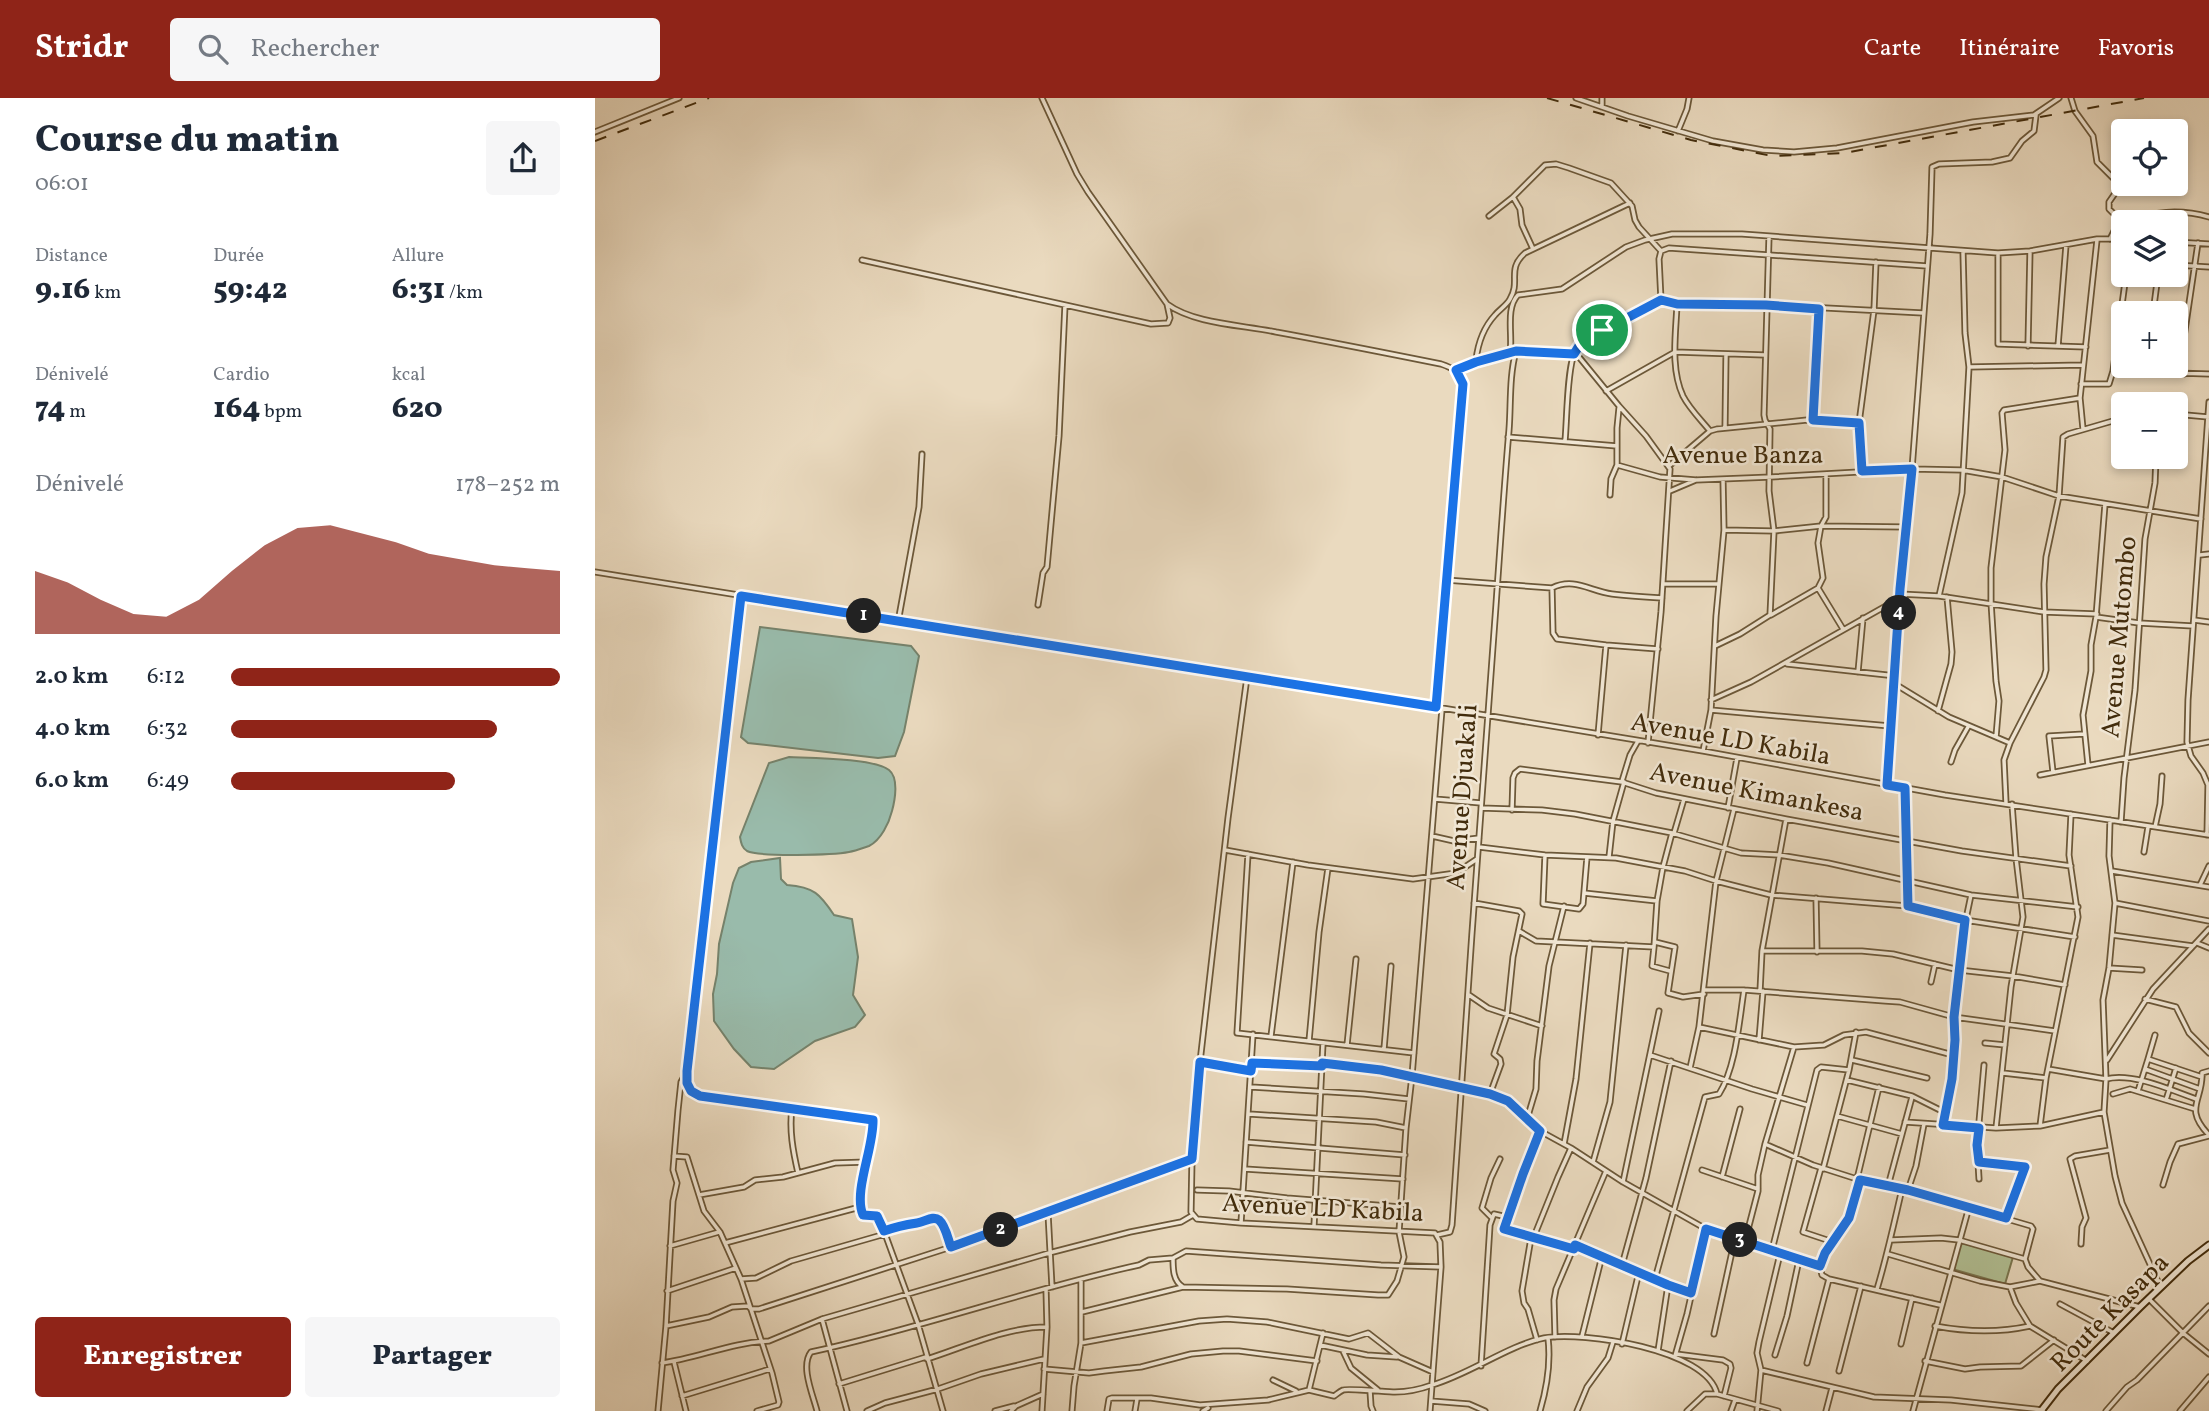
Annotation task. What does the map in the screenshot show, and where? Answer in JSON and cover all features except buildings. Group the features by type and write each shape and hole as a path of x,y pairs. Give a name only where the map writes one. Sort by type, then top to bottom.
{"main road":[{"name":"Route Kasapa","path":"2043,1410 2058,1389 2140,1307 2187,1261 2209,1245"}],"street":[{"path":"595,132 679,98"},
{"path":"1042,98 1088,192 1167,304 1183,314 1428,362 1456,370 1516,351 1574,354 1579,357 1669,466 1670,491 1662,598 1648,743"},
{"path":"1576,98 1678,131 1742,146 1794,152 1837,148 1973,122 2036,115 2059,98"},
{"path":"1602,98 1602,107"},
{"path":"1678,131 1689,98"},
{"path":"2071,98 2075,111 2093,136 2097,162 2116,183 2118,189 2109,202 2111,211"},
{"path":"1887,785 1929,249 1932,167 1939,164 1994,162 2010,158 2022,141 2034,131 2036,115"},
{"path":"1489,216 1513,197 1545,165 1556,164 1611,183 1630,203 1636,223 1661,251"},
{"path":"1513,197 1520,209 1522,225 1533,249"},
{"path":"1510,353 1515,264 1525,253 1630,203"},
{"path":"2188,215 2209,217"},
{"path":"1476,362 1481,336 1494,316 1518,295 1562,289 1626,247 1672,234 1742,234 1998,253 2031,251 2110,239"},
{"path":"1769,237 1764,415 1770,429 1769,491 1774,531 1770,615"},
{"path":"2083,429 2081,384 2097,239"},
{"path":"2188,243 2209,244"},
{"path":"2188,309 2198,243"},
{"path":"2058,346 2066,245"},
{"path":"1661,251 1668,248 1927,266"},
{"path":"1661,251 1661,300"},
{"path":"1939,596 1962,498 1969,367 1965,333 1963,251"},
{"path":"2028,346 2031,251"},
{"path":"1998,253 1997,343 2086,348"},
{"path":"862,260 1158,325 1168,323 1170,318 1167,304"},
{"path":"1862,471 1859,423 1874,310 1876,262"},
{"path":"2188,266 2209,267"},
{"path":"1565,441 1574,354 1579,346 1661,300 1677,304 1766,305 1923,313"},
{"path":"1677,304 1675,352 1682,393 1710,431"},
{"path":"1038,604 1043,573 1047,567 1059,436 1065,305"},
{"path":"1813,420 1819,309"},
{"name":"Avenue Djuakali","path":"1437,1235 1449,1233 1451,1228 1486,716 1516,351"},
{"path":"1606,391 1675,352 1765,355"},
{"path":"1725,428 1726,354"},
{"path":"1969,367 2084,365"},
{"path":"1436,707 1463,384 1456,370"},
{"path":"2188,374 2209,374"},
{"path":"2081,384 2108,386 2111,377"},
{"path":"1996,737 1999,701 1991,603 1991,568 2005,450 2002,411 2080,398"},
{"path":"2208,835 2207,780 2191,756 2188,746 2188,700 2209,402"},
{"path":"1610,495 1611,479 1617,465 1619,407"},
{"path":"2188,415 2209,417"},
{"path":"1669,466 1710,431 1813,420 1859,423"},
{"path":"2006,803 2004,761 2010,743 2044,677 2046,557 2059,496 2063,438 2111,421"},
{"path":"1509,437 1617,446"},
{"path":"898,622 919,507 922,454"},
{"name":"Avenue Banza","path":"1617,465 1650,475 1696,480 1912,469 1962,470 2002,477 2059,496 2201,519"},
{"name":"Avenue Mutombo","path":"2121,822 2135,690 2145,539 2155,469"},
{"path":"1714,646 1818,588 1823,578 1818,543 1821,526 1826,517 1826,474"},
{"path":"1703,751 1711,710 1724,530 1723,479"},
{"path":"1670,491 1696,480"},
{"path":"2088,765 2083,715 2097,615 2105,504"},
{"path":"1724,530 1774,531 1821,526 1906,527"},
{"path":"2200,555 2209,554"},
{"name":"Avenue LD Kabila","path":"595,572 1703,751 1905,788 2208,835"},
{"path":"1446,580 1552,588 1575,583 1608,593 1662,598"},
{"path":"1663,584 1719,584"},
{"path":"1552,588 1554,637 1658,649"},
{"path":"1818,588 1843,629"},
{"path":"741,596 687,1071 688,1087 694,1094 873,1120 860,1207 864,1216 879,1217 918,1324 943,1411"},
{"path":"1711,700 1785,664 1900,596 1939,596 2044,612 2097,615 2139,623 2209,622"},
{"path":"1938,711 1952,652 1947,597"},
{"path":"1858,672 1863,617"},
{"path":"1598,735 1606,645"},
{"path":"1785,664 1896,676"},
{"name":"Avenue LD Kabila","path":"1247,677 1200,1062 1191,1209 1197,1219 1433,1232 1437,1235 1440,1242 1441,1267 1430,1411"},
{"path":"1895,684 1938,711 2010,743"},
{"path":"1082,1312 1183,1287 1388,1295 1397,1281 1402,1266 1403,1253 1399,1232 1406,1128 1443,709"},
{"path":"1711,710 1890,726"},
{"path":"1951,762 1969,726"},
{"path":"2053,773 2049,736 2084,734"},
{"path":"1609,857 1613,821 1630,754 1638,741"},
{"path":"2040,775 2209,742"},
{"path":"1728,808 1737,758"},
{"name":"Avenue Kimankesa","path":"1512,810 1513,778 1514,773 1520,769 1623,782 1684,799 1962,852 2071,866"},
{"path":"2155,827 2162,776"},
{"path":"1905,788 1908,906"},
{"path":"1435,799 1512,810 1542,810 1613,821 1673,833 1741,853 1779,855 1828,863 1971,894 2078,907"},
{"path":"1670,971 1652,966 1657,901 1663,867 1684,799"},
{"path":"1996,1128 2013,976 2022,928 2022,901 2012,804"},
{"path":"1690,1068 1704,992 1716,881 1734,809"},
{"path":"2041,1126 2046,1078 2075,937 2078,907 2068,842 2071,814"},
{"path":"1759,1040 1762,951 1786,819"},
{"path":"2110,820 2109,856 2115,903 2103,1000 2106,1079 2104,1112 2122,1203 2161,1287"},
{"path":"2144,852 2148,826"},
{"path":"1432,836 1454,841 1479,838"},
{"path":"1479,847 1545,855 1609,857 1685,871 1772,895 1908,906 1965,920 2075,937"},
{"path":"1225,850 1402,878 1428,878 1456,873 1477,859"},
{"path":"1248,854 1237,1033 1414,1053"},
{"path":"1545,855 1543,904 1581,908 1587,857"},
{"path":"1271,1036 1293,862"},
{"path":"2200,885 2209,866"},
{"path":"1309,1041 1328,868"},
{"path":"2112,871 2209,887"},
{"path":"1584,893 1657,901"},
{"path":"1943,1125 1952,1079 1954,1017 1965,920 1971,894"},
{"path":"1816,898 1817,952"},
{"path":"1473,903 1521,912 1507,1015 1494,1054 1501,1062 1490,1094"},
{"path":"2115,903 2185,915 2209,922"},
{"path":"1527,1119 1537,1083 1537,1060 1554,941 1564,906"},
{"path":"2105,1061 2145,999 2209,929"},
{"path":"1519,931 1534,940 1675,947 1668,993 1683,997 1704,992 1744,990 1900,1002 1954,1017 2055,1031"},
{"path":"2112,935 2209,948"},
{"path":"1564,1144 1576,1079 1590,943"},
{"path":"1593,1162 1610,1102 1626,945"},
{"path":"1762,951 1893,954 1959,970 2065,985"},
{"path":"1347,1045 1356,959"},
{"path":"1931,982 1935,964"},
{"path":"1384,1049 1391,966"},
{"path":"2109,968 2142,970"},
{"path":"1655,1279 1705,1097 1719,1094 1726,1080 1738,1035 1744,990"},
{"path":"1469,995 1488,1008 1542,1026"},
{"path":"2145,999 2176,1007 2189,1033 2209,1053"},
{"path":"1622,1182 1659,1011"},
{"path":"1699,1027 1794,1047 1824,1045 1844,1035 1866,1032 1953,1055"},
{"path":"1833,1242 1804,1233 1803,1230 1847,1080 1856,1032"},
{"path":"1241,1223 1252,1034"},
{"path":"2138,1091 2155,1034"},
{"path":"1314,1226 1323,1043"},
{"path":"1985,1043 2005,1045"},
{"path":"1745,1241 1758,1189 1758,1175 1765,1144 1794,1047"},
{"path":"1650,1055 1807,1105"},
{"path":"2148,1059 2202,1077"},
{"path":"1852,1060 1927,1078"},
{"path":"1622,1265 1642,1193 1671,1061"},
{"path":"1200,1062 1251,1071"},
{"path":"1252,1063 1381,1070 1490,1094 1508,1101 1540,1131 1622,1182 1706,1229 1820,1266"},
{"path":"1979,1179 1977,1145 1985,1065"},
{"path":"1772,1250 1807,1105 1819,1068 1849,1070"},
{"path":"2166,1100 2176,1068"},
{"path":"2048,1069 2106,1079 2141,1080 2196,1099"},
{"path":"2144,1069 2200,1089"},
{"path":"2163,1185 2178,1144 2209,1136 2201,1126 2195,1109 2203,1071 2209,1070"},
{"path":"658,1411 673,1201 677,1183 673,1172 680,1085 687,1071"},
{"path":"2002,1073 2046,1078"},
{"path":"2121,1079 2130,1088 2195,1109"},
{"path":"1847,1080 1912,1096 1945,1112"},
{"path":"1251,1087 1410,1100"},
{"path":"1879,1087 1849,1218 1820,1266 1822,1275 1829,1279 1940,1305"},
{"path":"2113,1094 2130,1088"},
{"path":"1888,1186 1912,1096"},
{"path":"792,1108 792,1142 798,1173"},
{"path":"1722,1177 1740,1110"},
{"path":"1905,1122 1979,1128 2041,1126 2104,1112"},
{"path":"1249,1114 1376,1122 1406,1128"},
{"path":"1837,1116 1902,1134"},
{"path":"1908,1190 1916,1166 1924,1123"},
{"path":"1540,1131 1504,1229 1532,1239 1575,1247 1602,1256 1691,1293"},
{"path":"1246,1142 1405,1155"},
{"path":"1765,1144 1795,1158 1859,1180 1908,1190 2032,1227 2025,1259 2039,1281"},
{"path":"1537,1340 1528,1309 1523,1302 1532,1239 1571,1149"},
{"path":"2081,1244 2081,1227 2086,1218 2070,1159 2110,1150"},
{"path":"674,1156 687,1157 704,1211 720,1231 741,1279 771,1369 779,1402 774,1407 757,1411"},
{"path":"666,1326 709,1317 732,1307 748,1306 751,1309 759,1309 800,1297 1048,1213 1192,1159"},
{"path":"1492,1218 1482,1208 1500,1159"},
{"path":"699,1195 744,1187 755,1180 783,1177 835,1163 867,1162"},
{"path":"1979,1162 2025,1167 2006,1218"},
{"path":"1245,1168 1403,1179"},
{"path":"1702,1170 1758,1189"},
{"path":"1555,1337 1555,1295 1606,1171"},
{"path":"1877,1290 1902,1189"},
{"path":"1197,1190 1401,1207"},
{"path":"725,1243 860,1207"},
{"path":"1913,1411 1969,1207"},
{"path":"1048,1213 1052,1287"},
{"path":"1481,1366 1487,1255 1492,1218 1495,1213 1507,1217"},
{"path":"662,1363 773,1340 822,1319 1049,1252 1131,1231 1181,1222 1193,1215"},
{"path":"741,1279 756,1278 791,1261 885,1233 909,1222 918,1223 935,1218 941,1223 951,1247"},
{"path":"1675,1355 1706,1229"},
{"path":"670,1246 720,1231"},
{"path":"1714,1334 1735,1238"},
{"path":"1891,1240 1959,1240 2025,1259"},
{"path":"817,1411 806,1359 811,1352 1149,1260 1173,1258 1186,1251 1441,1267"},
{"path":"1757,1411 1761,1370 1759,1342 1780,1254"},
{"path":"1888,1254 1980,1281 2010,1287 2039,1281 2140,1307"},
{"path":"1582,1337 1602,1256"},
{"path":"1173,1258 1175,1277 1183,1287"},
{"path":"1775,1355 1799,1260"},
{"path":"667,1291 736,1268"},
{"path":"1622,1343 1639,1272"},
{"path":"1807,1363 1829,1279"},
{"path":"1072,1411 1081,1343 1081,1280"},
{"path":"1658,1351 1668,1285"},
{"path":"1839,1371 1861,1286"},
{"path":"2010,1287 2030,1326 2087,1361"},
{"path":"1042,1411 1047,1327 1046,1289"},
{"path":"1901,1344 1912,1298"},
{"path":"2149,1299 2209,1353"},
{"path":"2060,1304 2115,1333"},
{"path":"2105,1411 2209,1306"},
{"path":"822,1319 847,1411"},
{"path":"1081,1343 1199,1321 1227,1319 1267,1322 1349,1339 1368,1333 1399,1357 1433,1372"},
{"path":"1935,1326 1972,1332 2030,1326"},
{"path":"839,1384 1015,1331 1047,1327"},
{"path":"1310,1390 1323,1333"},
{"path":"1107,1411 1111,1399 1151,1398 1207,1408 1268,1400 1310,1390 1334,1396 1344,1389 1397,1392 1432,1385 1537,1340 1555,1337 1582,1337 1675,1355 1723,1360 1728,1362 1731,1368 1724,1396"},
{"path":"1540,1411 1549,1369 1548,1338"},
{"path":"1925,1362 1965,1369 2021,1366 2054,1340"},
{"path":"1577,1411 1587,1387 1608,1358 1613,1342"},
{"path":"1320,1345 1399,1357"},
{"path":"1342,1350 1352,1368 1378,1390"},
{"path":"1044,1369 1089,1373 1141,1367 1191,1354 1223,1351 1317,1361"},
{"path":"1675,1355 1710,1379 1717,1394"},
{"path":"867,1411 888,1402 982,1374 1044,1359"},
{"path":"674,1361 686,1411"},
{"path":"682,1396 771,1369"},
{"path":"1761,1370 1874,1397 1951,1400 2043,1410"},
{"path":"2180,1411 2209,1377"},
{"path":"1273,1380 1298,1392"},
{"path":"1826,1411 1832,1388"},
{"path":"1370,1391 1373,1411"},
{"path":"995,1411 1016,1406 1043,1393"},
{"path":"1687,1411 1705,1394 1717,1394 1778,1411"},
{"path":"1135,1411 1137,1399"},
{"path":"1731,1411 1735,1400"},
{"path":"1431,1401 1469,1404 1485,1411"},
{"path":"1011,1411 1016,1406"}],"shaded area":[{"path":"760,627 911,646 919,656 904,732 895,756 878,758 748,743 741,737"},
{"path":"789,757 856,761 889,770 895,784 894,801 889,821 877,840 869,846 841,853 781,855 745,850 740,837 769,763"},
{"path":"780,858 781,879 787,885 810,890 825,902 834,915 852,919 858,957 853,995 865,1015 855,1027 815,1041 774,1069 751,1067 734,1049 714,1021 713,994 719,944 739,868 751,862"},
{"path":"1959,1242 2013,1257 2005,1284 1952,1269"}],"railway":[{"path":"595,141 709,98"},
{"path":"1547,98 1691,140 1772,156 1844,153 2144,98"}],"route":[{"path":"1661,300 1677,304 1766,305 1819,309 1813,420 1859,423 1862,471 1912,469 1900,589 1887,785 1905,788 1908,906 1965,920 1954,1017 1952,1079 1943,1125 1979,1128 1979,1162 2025,1167 2006,1218 1908,1190 1860,1180 1849,1218 1825,1253 1820,1266 1706,1229 1691,1293 1575,1245 1574,1249 1504,1229 1540,1131 1508,1101 1498,1096 1381,1070 1322,1063 1322,1066 1252,1063 1251,1071 1200,1062 1192,1159 951,1247 937,1219 915,1224 909,1222 884,1231 879,1217 863,1215 860,1207 861,1192 873,1120 700,1096 691,1091 687,1083 687,1071 741,596 1436,707 1463,384 1456,370 1516,351 1574,354 1579,346 1602,330 1661,300"}]}
